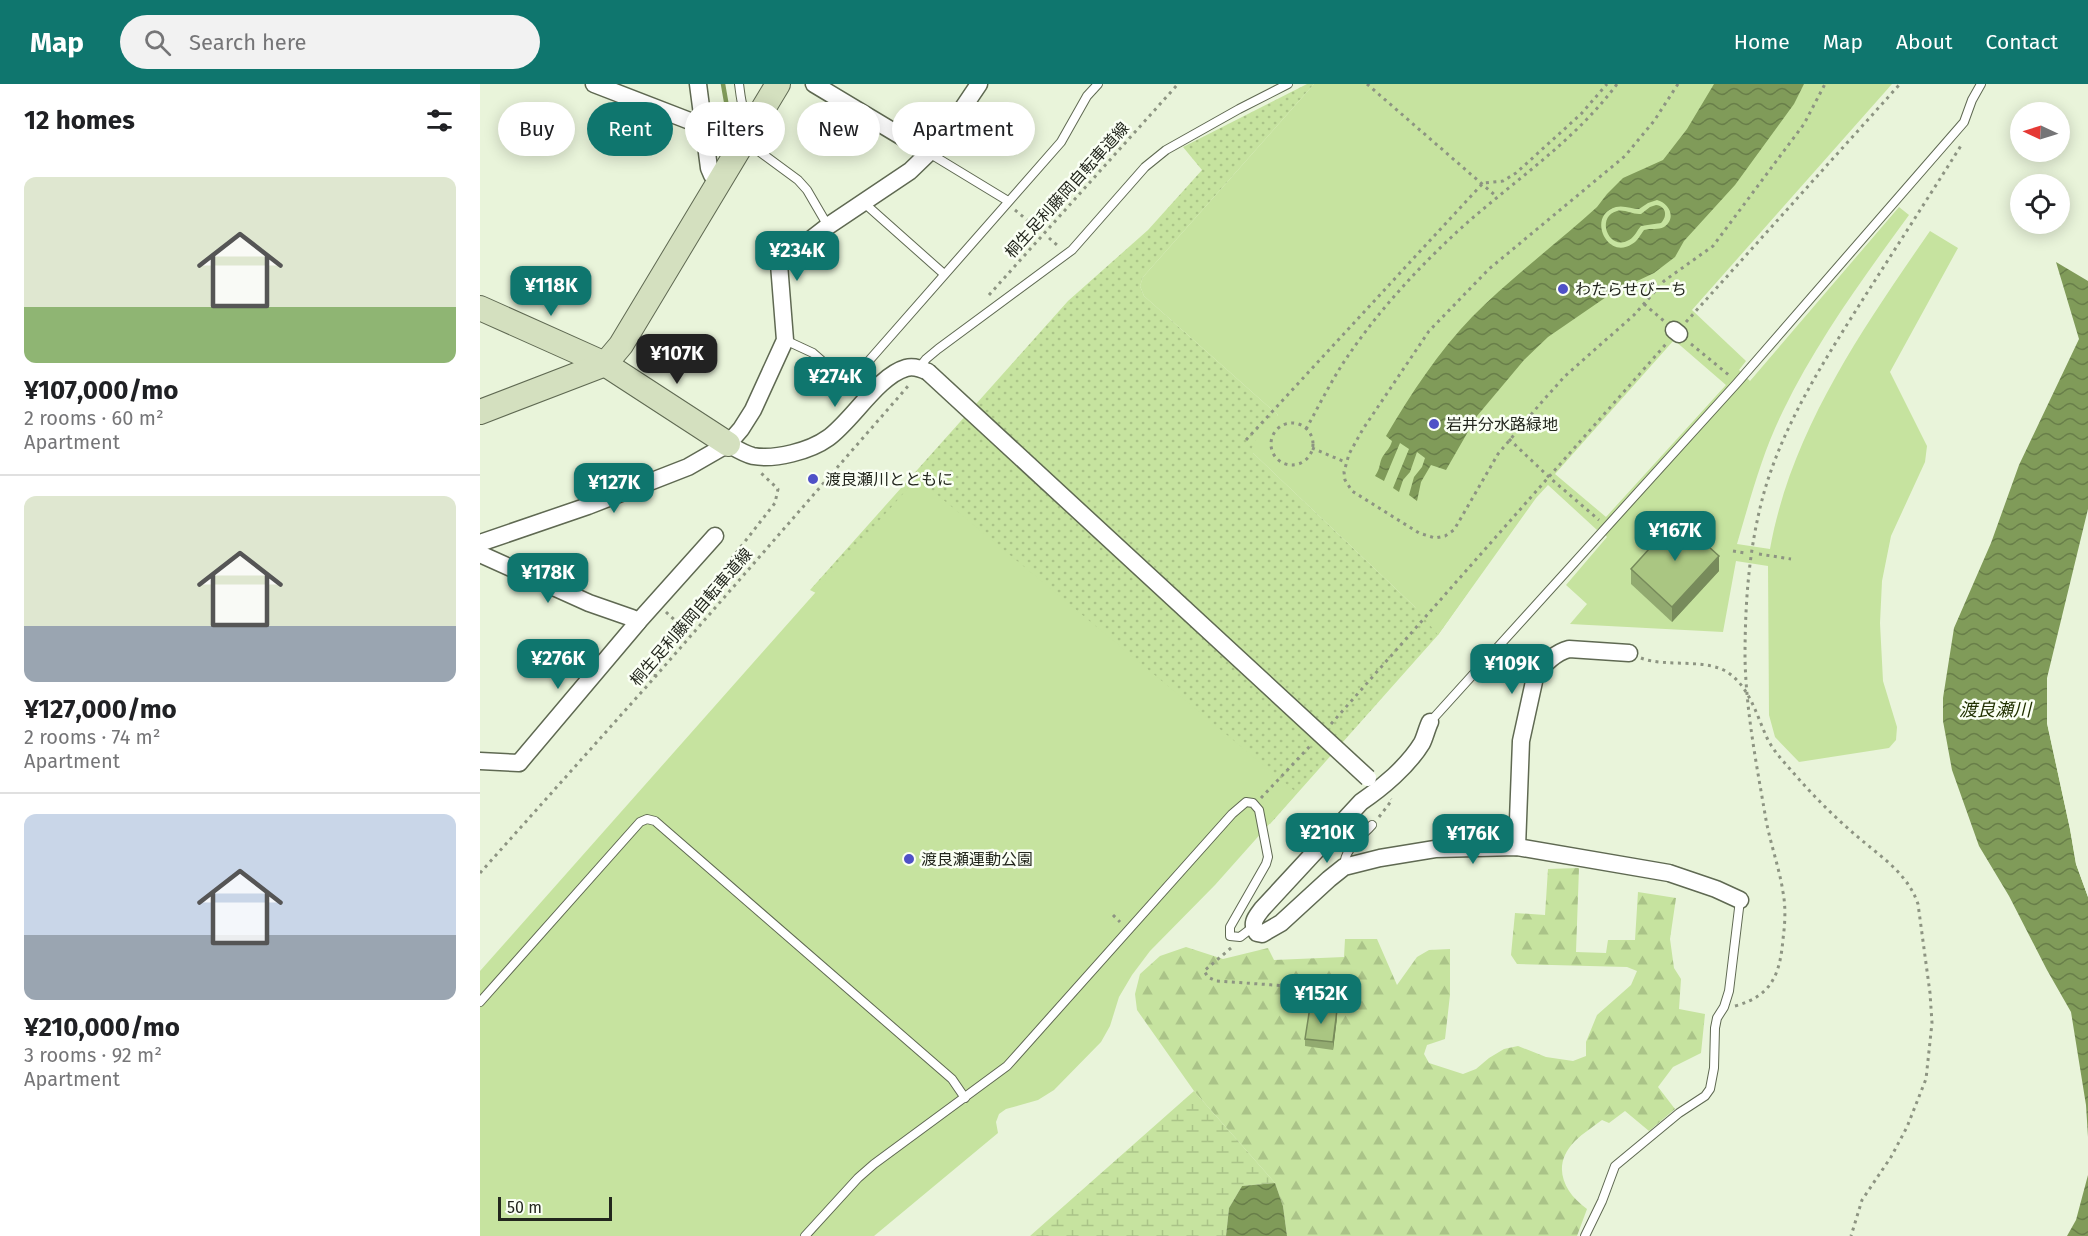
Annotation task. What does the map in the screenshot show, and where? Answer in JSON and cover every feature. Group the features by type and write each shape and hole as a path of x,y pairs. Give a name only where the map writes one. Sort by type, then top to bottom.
{"street":[{"path":"594,84 685,119"},
{"path":"698,84 701,102"},
{"path":"768,102 778,84"},
{"path":"814,84 892,131"},
{"path":"967,102 979,84"},
{"path":"708,156 712,175 719,181"},
{"path":"480,412 605,364 621,345 735,156"},
{"path":"480,543 588,506 688,467 728,444 753,410 784,340 779,264 863,201 910,171 926,156"},
{"path":"480,308 605,364 728,444 753,456 791,453 816,445 835,432 882,383 907,367 920,374 1373,784"},
{"path":"480,761 519,763 638,622 715,536"},
{"path":"480,554 579,599 638,622"},
{"path":"1517,846 1521,741 1535,677 1561,651 1569,649 1629,653"},
{"path":"1430,722 1422,743 1395,775 1373,784 1360,802 1262,909 1247,932 1262,934 1281,923 1344,867 1380,858 1435,849 1517,846 1669,873 1740,900"}],"lane":[{"path":"739,84 742,102"},
{"path":"784,340 813,353 844,380 852,380 944,274 1011,205 1061,142 1087,96 1098,84"},
{"path":"920,374 938,349 1072,250 1145,166 1185,138 1288,84"},
{"path":"1430,722 1737,383 1964,123 1972,100 1981,84"},
{"path":"774,156 807,190 828,226"},
{"path":"934,156 1011,205"},
{"path":"863,201 944,274"},
{"path":"805,1236 858,1178 1007,1066 1246,802 1252,803 1259,810 1268,857 1230,927 1230,936 1247,932"},
{"path":"480,1002 640,822 647,819 655,821 952,1079 965,1098"},
{"path":"1344,867 1344,860 1350,848 1372,825"},
{"path":"1585,1236 1602,1201 1615,1166 1679,1113 1705,1096 1710,1089 1713,1075 1715,1028 1717,1018 1724,1007 1735,948 1740,900"}],"path":[{"name":"桐生足利藤岡自転車道線","path":"982,303 1178,84"},
{"path":"1367,84 1497,197"},
{"path":"1246,440 1483,183 1503,181 1516,173 1581,114 1607,84"},
{"path":"1306,429 1348,356 1370,325 1418,271 1457,231 1566,139 1617,84"},
{"path":"1678,84 1654,122 1625,156 1489,269 1429,331 1363,429 1345,462 1345,480 1352,491 1419,533 1435,538 1445,536 1454,530 1487,471 1509,439 1565,376 1644,304 1664,281 1713,246 1804,124 1825,84"},
{"path":"1328,727 1900,84"},
{"path":"1724,1007 1745,1003 1755,998 1772,983 1778,974 1782,960 1785,921 1783,893 1765,816 1745,688 1745,613 1751,553 1766,489 1779,450 1803,397 1963,142"},
{"path":"1011,205 1039,230"},
{"path":"1049,238 1061,249"},
{"path":"1644,304 1731,378"},
{"name":"桐生足利藤岡自転車道線","path":"480,873 920,374"},
{"path":"1294,423 1306,429 1313,441 1306,460 1293,465 1280,462 1272,451 1272,437 1280,427 1294,423"},
{"path":"1509,439 1601,523"},
{"path":"1312,448 1345,462"},
{"path":"655,677 656,666 663,650 682,622 775,503 778,489 756,468"},
{"path":"1733,551 1745,553"},
{"path":"1759,554 1791,559"},
{"path":"1629,653 1645,660 1714,667 1729,672 1745,688 1778,756 1820,802 1906,880 1914,891 1918,904 1932,1023 1926,1079 1907,1127 1862,1200 1851,1236"},
{"path":"1252,803 1263,797 1314,742"},
{"path":"1247,932 1204,971 1208,977 1216,981 1332,989 1328,1014"}],"green space":[{"path":"1307,84 1314,84 1143,277 1140,286 1144,296 1278,415 1253,453 1415,607 1424,613 1469,591 1438,635 1270,824 810,590 1068,301 1148,230 1202,170 1183,147"},
{"name":"岩井分水路緑地","path":"1314,84 1892,84 1692,310 1746,361 1739,370 1750,381 1899,207 1909,215 1826,335 1796,385 1769,443 1737,544 1770,549 1780,505 1794,463 1812,422 1855,343 1930,231 1958,248 1890,372 1927,446 1925,462 1891,536 1882,581 1880,623 1883,681 1897,727 1896,740 1889,748 1799,762 1775,737 1769,715 1768,566 1736,561 1723,632 1570,624 1587,604 1566,585 1607,537 1600,528 1597,530 1548,485 1536,498 1438,635 1415,607 1253,453 1252,448 1255,441 1278,415 1144,296 1140,286 1143,277","holes":["1674,340 1726,385 1606,517 1555,474"]},
{"name":"渡良瀬運動公園","path":"917,478 1297,793 1215,885 1150,951 1119,997 1110,1026 1101,1042 1054,1090 1038,1100 1006,1109 999,1114 996,1122 998,1133 874,1236 480,1236 480,971"},
{"path":"1579,868 1576,952 1606,953 1608,940 1635,940 1638,892 1676,898 1670,939 1674,968 1681,979 1679,1009 1705,1014 1701,1053 1673,1067 1658,1087 1675,1109 1649,1131 1625,1111 1609,1123 1602,1120 1578,1138 1568,1150 1563,1159 1563,1178 1572,1195 1587,1209 1577,1236 1287,1236 1283,1206 1275,1183 1194,1091 1137,1010 1135,994 1140,974 1160,956 1186,947 1223,959 1268,948 1274,960 1344,957 1345,939 1377,939 1397,985 1417,957 1429,950 1450,949 1450,995 1445,1039 1427,1045 1424,1054 1429,1063 1463,1074 1476,1069 1504,1049 1518,1046 1546,1057 1573,1061 1586,1056 1586,1042 1597,1015 1631,985 1637,971 1627,967 1517,964 1511,955 1515,913 1545,915 1548,869"},
{"path":"1194,1091 1275,1183 1242,1186 1229,1208 1226,1236 1030,1236"}],"water":[{"name":"わたらせびーち","path":"1714,84 1804,84 1794,104 1735,185 1684,241 1675,257 1654,273 1612,293 1548,337 1524,360 1477,416 1446,470 1431,465 1421,482 1417,501 1409,495 1414,477 1422,467 1425,458 1417,452 1410,472 1403,480 1399,492 1393,488 1409,449 1400,443 1384,481 1375,476 1392,441 1386,436 1426,374 1460,330 1502,289 1597,207 1623,178 1663,160 1687,129","holes":["1657,200 1668,207 1671,215 1664,227 1644,230 1634,243 1623,248 1615,247 1603,235 1602,219 1607,212 1616,207 1639,209"]},
{"path":"1656,205 1662,207 1665,212 1661,223 1641,226 1631,239 1622,242 1611,238 1607,232 1607,220 1610,214 1626,211 1641,214"},
{"name":"渡良瀬川","path":"2056,262 2088,281 2088,509 2047,678 2047,723 2076,864 2088,897 2088,1137 2086,1105 2071,1012 2009,896 1979,846 1952,770 1943,721 1943,698 1954,628 1991,543 2019,465 2079,339"},
{"path":"2088,1175 2088,1236 2067,1236 2076,1220"},
{"path":"1275,1183 1283,1206 1287,1236 1226,1236 1229,1208 1242,1186"}],"pier":[{"path":"2047,678 2050,680 2050,722 2088,897 2076,864 2047,723"}],"building":[{"path":"1677,518 1719,556 1672,607 1631,569"},
{"path":"1310,1007 1337,1010 1333,1042 1305,1039"}],"waterway":[{"path":"723,84 726,102"}],"place":[{"name":"わたらせびーち","path":"1563,289"},
{"name":"岩井分水路緑地","path":"1434,424"},
{"name":"渡良瀬川とともに","path":"813,479"},
{"name":"渡良瀬運動公園","path":"909,859"}]}
